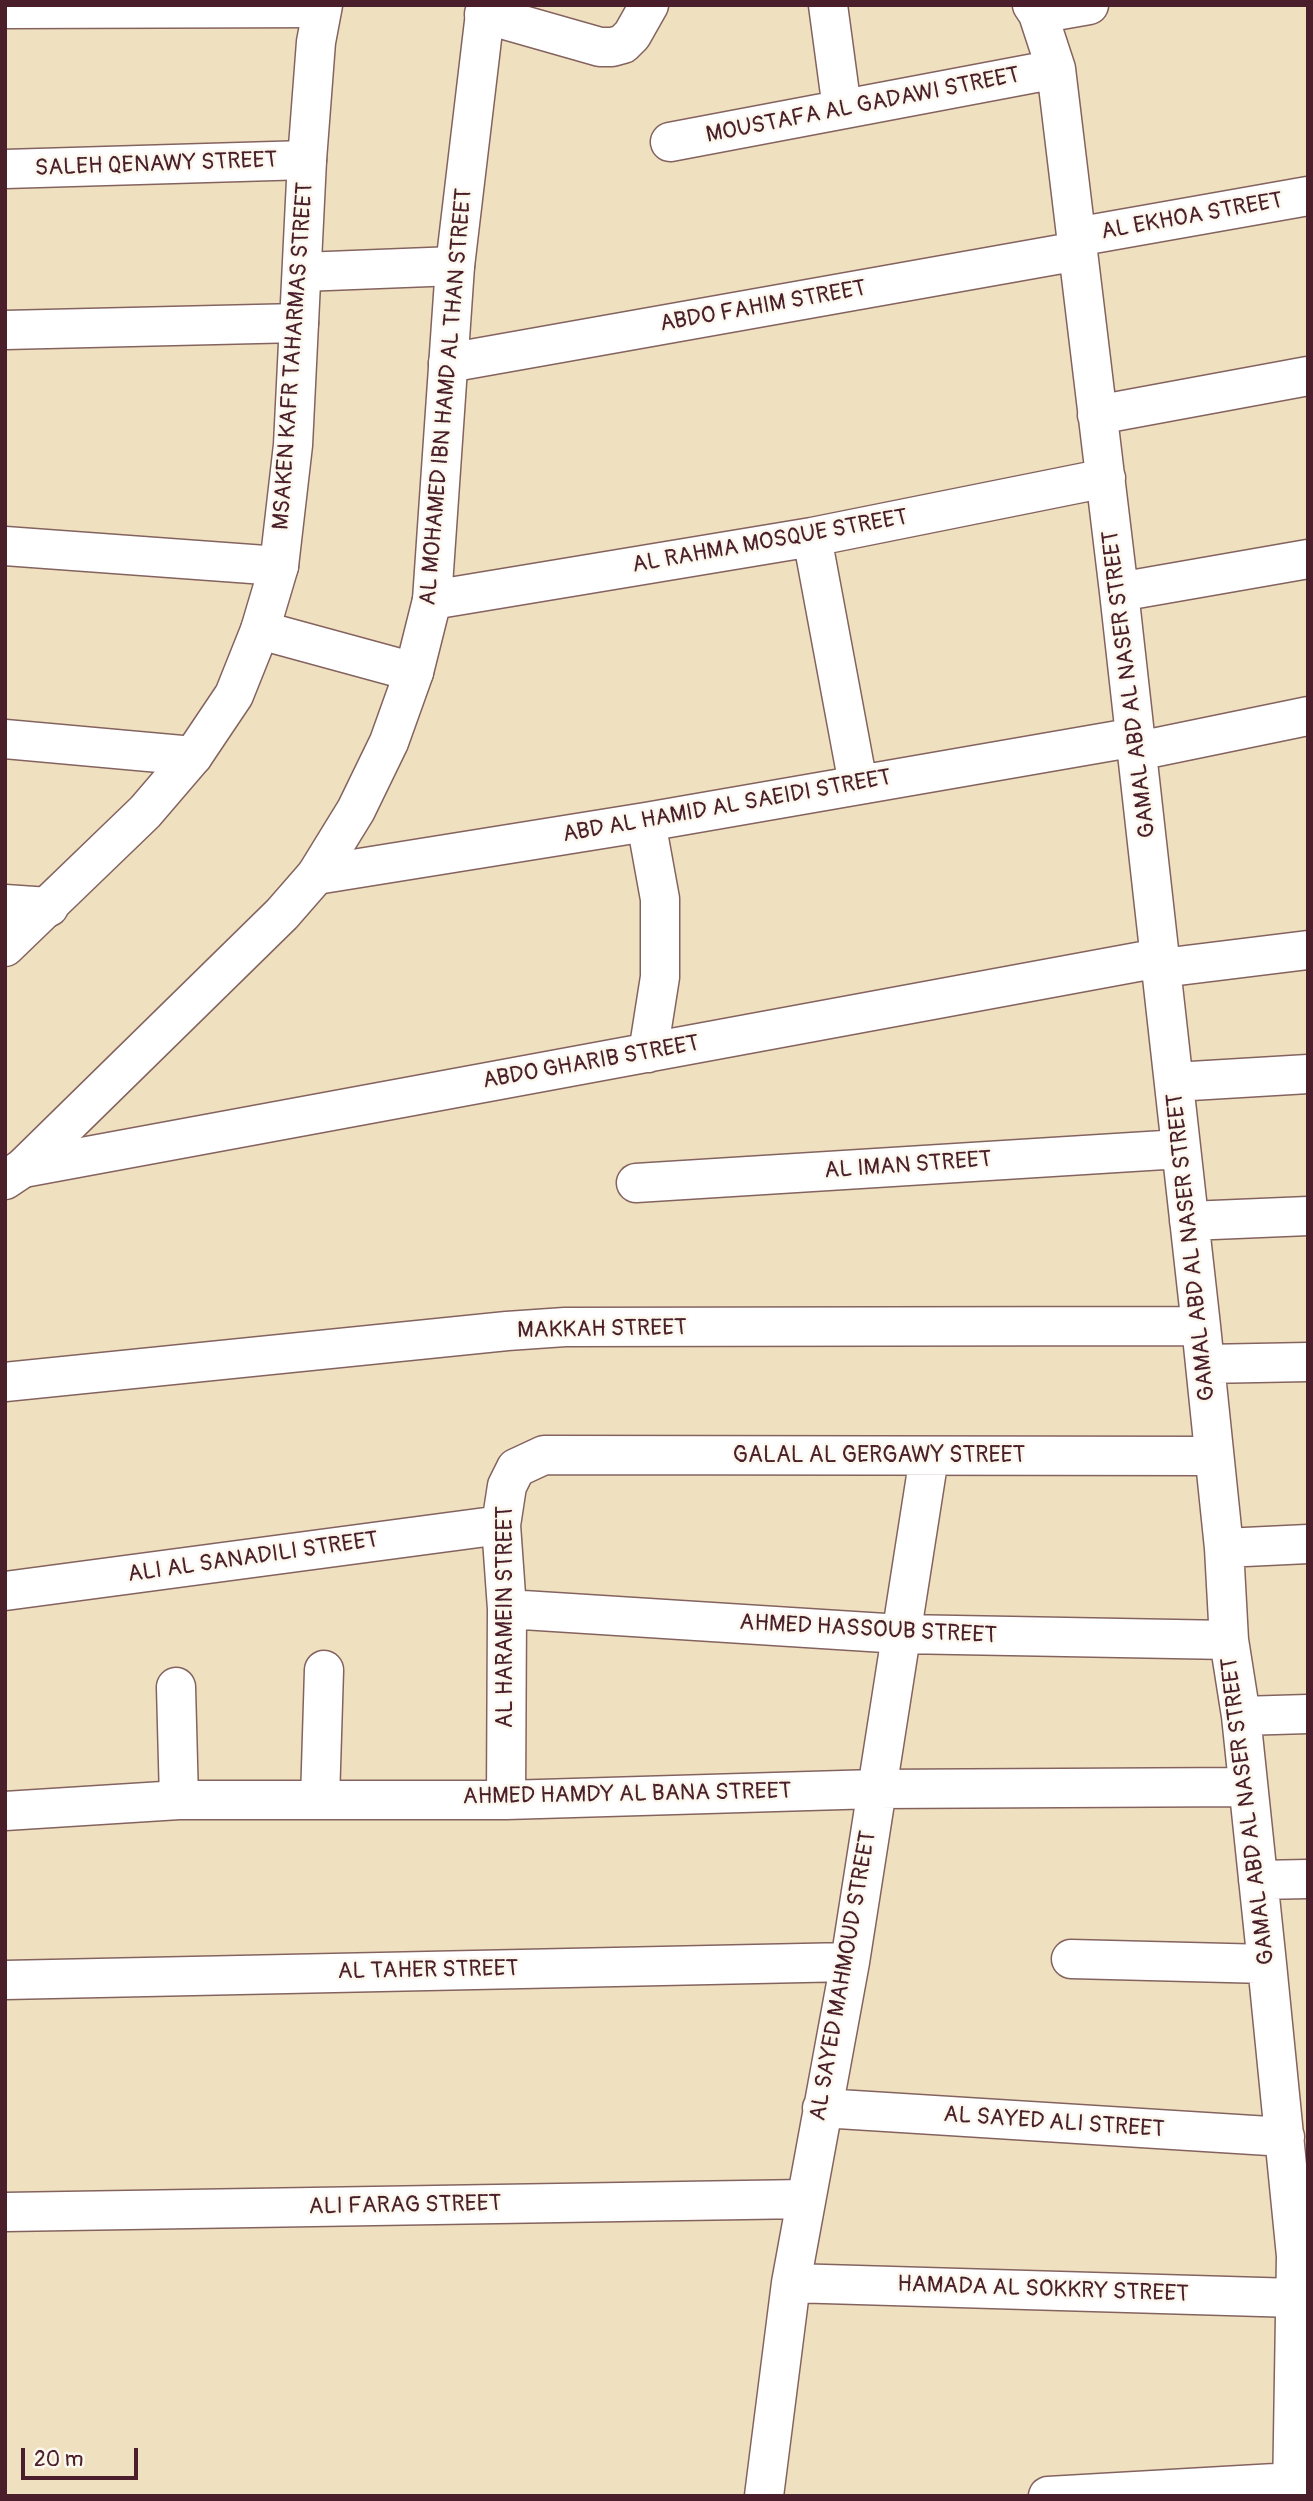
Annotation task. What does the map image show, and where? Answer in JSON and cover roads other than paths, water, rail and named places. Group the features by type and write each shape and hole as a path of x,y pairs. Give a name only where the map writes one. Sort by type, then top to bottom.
{"street":[{"path":"485,10 600,47 612,47 624,44 632,35 649,5"},
{"path":"828,5 842,110"},
{"path":"1035,10 1089,5"},
{"path":"5,9 323,6"},
{"name":"MSAKEN KAFR TAHARMAS STREET","path":"5,947 145,812 193,756 234,695 260,630 278,566 293,444 307,160 316,42 323,6"},
{"name":"AL MOHAMED IBN HAMD AL THAN STREET","path":"14,1174 282,914 316,874 356,810 389,743 414,672 432,600 455,266 485,10"},
{"name":"GAMAL ABD AL NASER STREET","path":"1035,10 1056,69 1137,744 1224,1548 1229,1640 1241,1716 1268,1964 1293,2076 1285,2137 1302,2256 1295,2298 1300,2442 1293,2489"},
{"name":"MOUSTAFA AL GADAWI STREET","path":"670,142 1056,69"},
{"name":"SALEH QENAWY STREET","path":"5,169 307,160"},
{"name":"AL EKHOA STREET","path":"1077,244 1308,196"},
{"name":"ABDO FAHIM STREET","path":"448,363 1077,244"},
{"path":"302,272 455,266"},
{"path":"5,330 299,323"},
{"path":"1097,415 1308,376"},
{"name":"AL RAHMA MOSQUE STREET","path":"432,600 812,537 1105,478"},
{"path":"812,537 858,784"},
{"path":"5,546 278,566"},
{"path":"1119,592 1308,559"},
{"path":"260,630 414,672"},
{"name":"ABD AL HAMID AL SAEIDI STREET","path":"316,874 646,822 858,784 1137,744 1308,716"},
{"path":"5,739 193,756"},
{"path":"646,822 660,899 660,977 648,1054"},
{"path":"5,904 49,907"},
{"name":"ABDO GHARIB STREET","path":"14,1174 648,1054 1160,963 1308,950"},
{"path":"1174,1082 1308,1074"},
{"name":"AL IMAN STREET","path":"636,1183 1180,1149"},
{"path":"1189,1221 1308,1216"},
{"name":"MAKKAH STREET","path":"5,1382 565,1327 1201,1326"},
{"path":"1205,1364 1308,1362"},
{"name":"GALAL AL GERGAWY STREET","path":"544,1455 1214,1457"},
{"name":"AL HARAMEIN STREET","path":"506,1800 507,1609 501,1525 507,1486 516,1468 544,1455"},
{"name":"AL SAYED MAHMOUD STREET","path":"764,2496 791,2283 850,1962 929,1457"},
{"name":"ALI AL SANADILI STREET","path":"5,1591 501,1525"},
{"path":"1224,1548 1308,1544"},
{"name":"AHMED HASSOUB STREET","path":"507,1609 901,1634 1229,1640"},
{"path":"320,1800 324,1670"},
{"path":"176,1687 179,1800"},
{"path":"1241,1716 1308,1714"},
{"name":"AHMED HAMDY AL BANA STREET","path":"5,1811 179,1800 506,1800 876,1789 1248,1787"},
{"path":"1258,1880 1308,1879"},
{"path":"1070,1959 1268,1964"},
{"name":"AL TAHER STREET","path":"5,1980 850,1962"},
{"name":"AL SAYED ALI STREET","path":"822,2108 1285,2137"},
{"name":"ALI FARAG STREET","path":"5,2212 805,2199"},
{"name":"HAMADA AL SOKKRY STREET","path":"791,2283 1295,2298"},
{"path":"1048,2496 1293,2489"}]}
